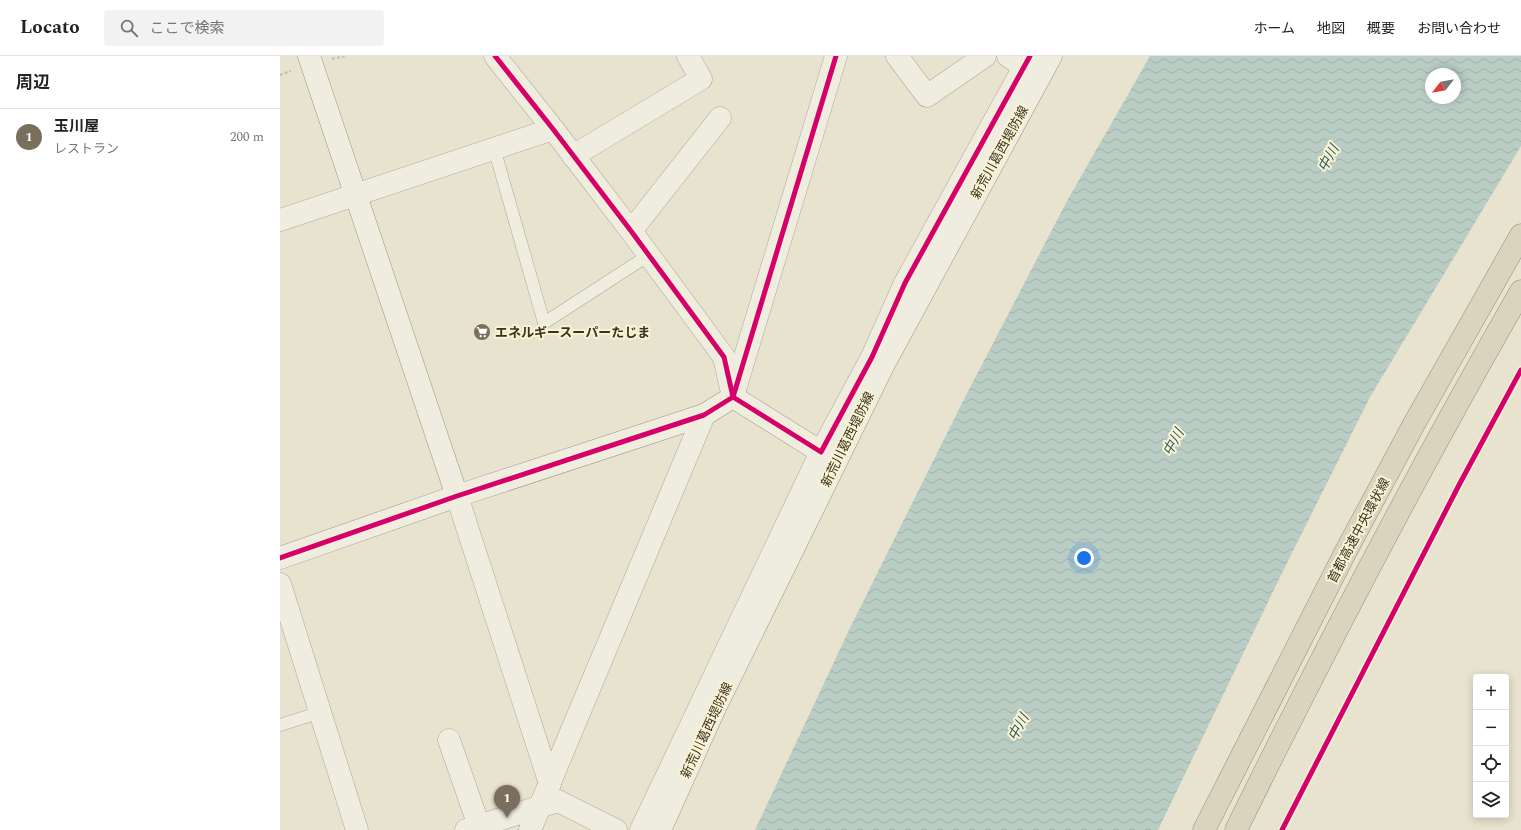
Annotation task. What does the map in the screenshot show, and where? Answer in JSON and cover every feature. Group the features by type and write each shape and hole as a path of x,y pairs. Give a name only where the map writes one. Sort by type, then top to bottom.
{"highway":[{"name":"首都高速中央環状線","path":"1204,830 1269,700 1391,466 1521,235"},
{"path":"1236,830 1304,692 1437,442 1521,290"}],"street":[{"path":"309,56 457,496 550,784"},
{"path":"495,56 631,231 724,357 733,397 821,452"},
{"path":"573,156 701,79 688,56"},
{"path":"280,558 457,496 704,415 733,397 836,56"},
{"path":"897,56 927,96 985,56"},
{"name":"新荒川葛西堤防線","path":"660,830 714,710 878,360 1051,56"},
{"path":"641,830 821,452 878,360 905,283 1020,60"},
{"path":"631,231 720,118"},
{"path":"280,220 553,129"},
{"path":"530,830 704,415"},
{"path":"280,584 357,830"},
{"path":"449,740 472,828 540,806 558,802 616,830"}],"lane":[{"path":"494,148 544,323 649,255"},
{"path":"280,725 321,712"}],"water":[{"name":"中川","path":"1150,56 1521,56 1521,146 1370,397 1281,575 1158,830 755,830 850,628 961,405 1067,201"}],"cycle path":[{"path":"495,56 631,231 724,357 733,397 821,452 872,357 905,283 1030,56"},
{"path":"280,558 457,496 704,415 733,397 836,56"},
{"path":"1282,830 1459,485 1521,370"}],"place":[{"name":"エネルギースーパーたじま","path":"482,332"},
{"name":"玉川屋","path":"507,818"}]}
